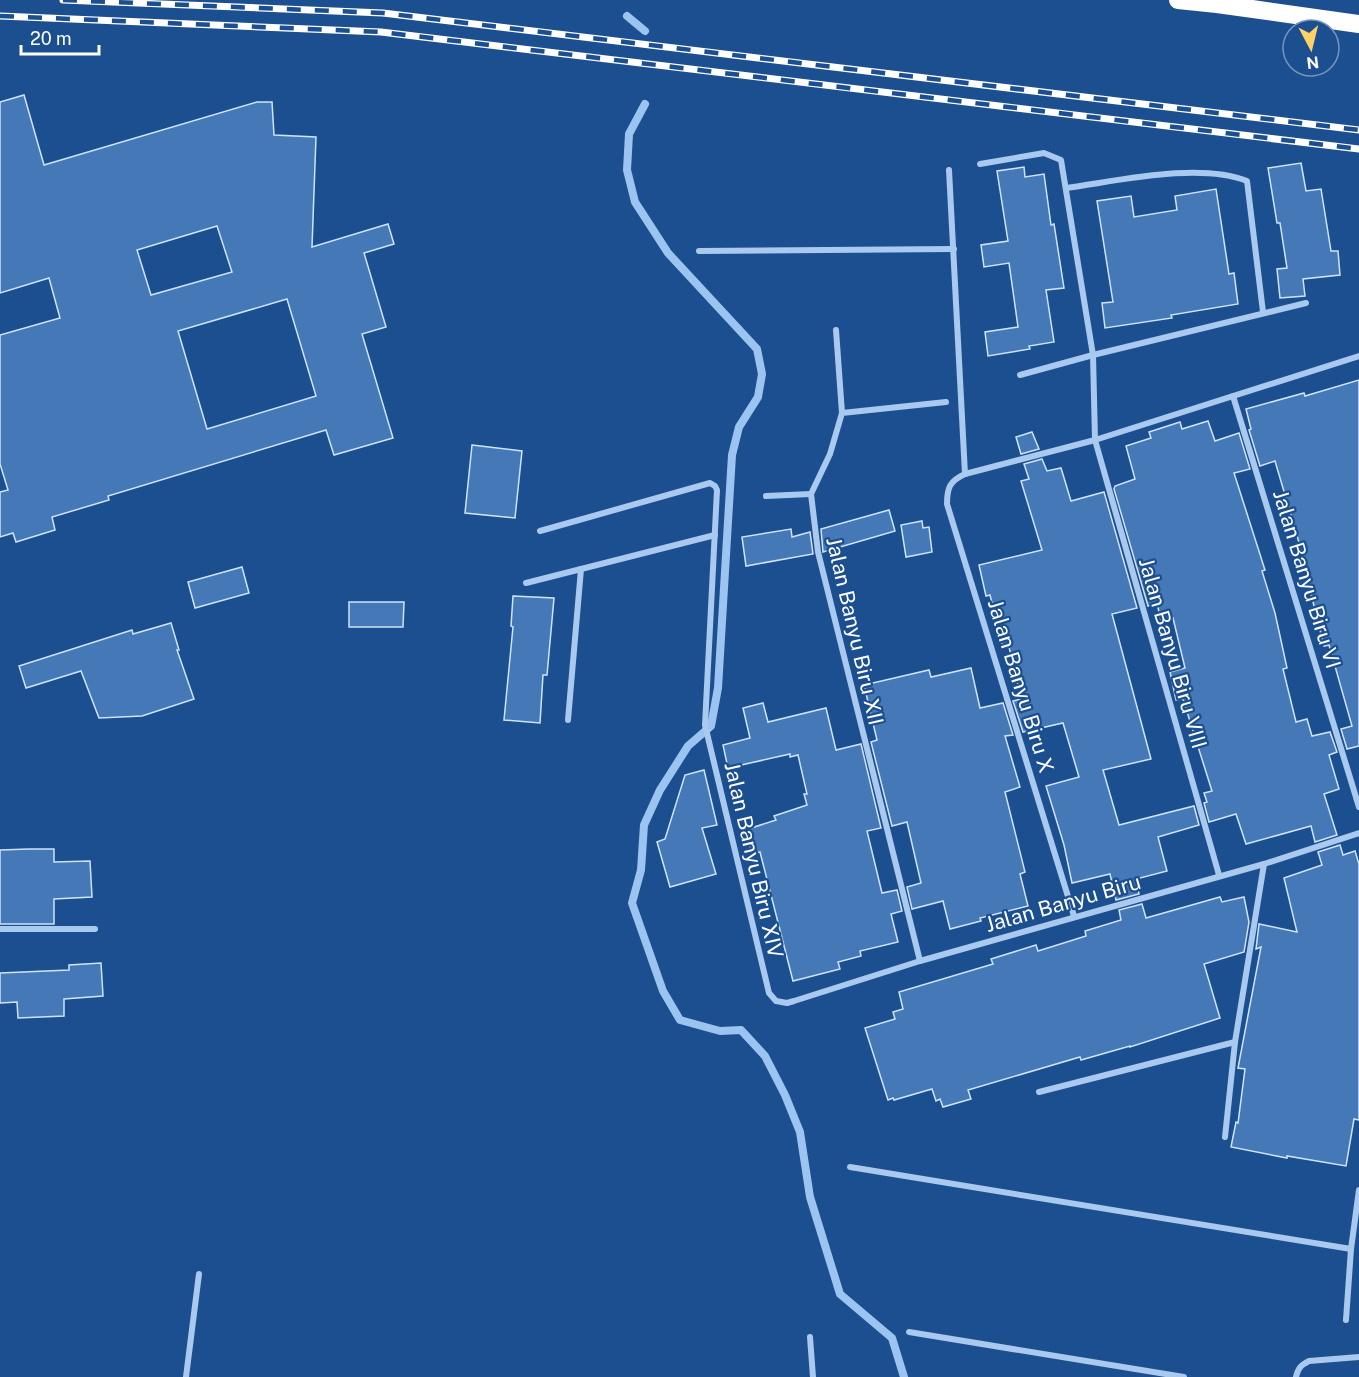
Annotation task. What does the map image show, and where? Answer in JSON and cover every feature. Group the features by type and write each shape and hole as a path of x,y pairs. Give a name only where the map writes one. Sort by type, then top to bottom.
{"highway":[{"path":"1178,0 1359,24"}],"street":[{"name":"Jalan Banyu Biru VIII","path":"980,164 1044,153 1061,160 1094,355 1095,440 1219,875"},
{"path":"949,170 965,474 1095,440 1359,356"},
{"path":"1065,188 1189,171 1233,175 1247,181 1263,312"},
{"path":"699,251 954,249"},
{"path":"1020,375 1306,303"},
{"path":"766,496 811,494 830,454 842,413 836,330"},
{"name":"Jalan Banyu Biru VI","path":"1233,396 1359,807"},
{"path":"842,413 946,402"},
{"name":"Jalan Banyu Biru X","path":"965,474 954,479 947,488 947,504 1074,916"},
{"name":"Jalan Banyu Biru XIV","path":"540,531 710,483 715,486 717,490 705,725 769,993 776,1001"},
{"name":"Jalan Banyu Biru XII","path":"811,494 818,552 920,961"},
{"path":"526,584 715,535"},
{"path":"568,720 581,569"},
{"name":"Jalan Banyu Biru","path":"776,1001 787,1003 794,1001 1074,916 1264,864 1359,833"},
{"path":"1225,1137 1235,1042 1264,864"},
{"path":"0,929 95,928"},
{"path":"1040,1092 1235,1042"},
{"path":"850,1167 1351,1249"},
{"path":"1346,1320 1351,1249 1359,1190"},
{"path":"186,1377 199,1274"},
{"path":"909,1332 1184,1377"},
{"path":"810,1337 813,1377"},
{"path":"1296,1377 1297,1370 1309,1361 1359,1357"}],"building":[{"path":"24,95 44,165 257,102 272,102 274,135 316,137 312,247 388,224 394,244 364,253 386,327 362,334 393,438 334,455 326,430 108,496 109,500 52,517 55,530 16,542 13,533 0,537 0,492 8,490 0,464 0,335 60,318 49,278 0,293 0,102","holes":["217,226 232,272 151,295 137,250","287,299 316,396 207,429 178,331"]},
{"path":"1301,163 1306,191 1321,189 1331,251 1338,251 1340,275 1303,279 1305,296 1280,298 1277,269 1287,268 1268,168"},
{"path":"1024,167 1025,177 1044,174 1051,225 1054,224 1064,288 1046,290 1054,342 1029,346 1030,349 988,356 985,332 1018,327 1009,263 984,267 981,245 1008,241 997,171"},
{"path":"1216,189 1229,274 1234,273 1238,304 1171,315 1172,318 1105,328 1102,303 1113,302 1097,201 1131,196 1134,217 1177,210 1175,196"},
{"path":"1359,380 1359,746 1347,749 1341,729 1352,726 1329,645 1324,646 1300,546 1275,461 1260,466 1249,430 1251,429 1246,409 1304,393 1305,396"},
{"path":"1208,421 1215,441 1239,433 1250,469 1234,473 1265,570 1262,571 1275,613 1287,668 1283,669 1296,722 1307,719 1312,736 1330,732 1337,752 1329,755 1339,789 1324,794 1337,835 1315,842 1311,826 1246,844 1236,814 1209,822 1204,793 1212,791 1183,699 1176,700 1170,672 1185,668 1173,618 1161,621 1157,603 1148,606 1114,489 1115,486 1135,479 1126,446 1151,438 1149,432 1180,422 1182,429"},
{"path":"1032,432 1039,449 1021,454 1016,437"},
{"path":"472,445 522,451 515,518 465,513"},
{"path":"1042,459 1047,471 1061,468 1071,501 1104,492 1137,608 1112,614 1151,759 1103,770 1119,825 1194,806 1199,825 1158,837 1167,871 1136,879 1139,894 1116,900 1110,874 1072,883 1064,845 1046,786 1079,777 1063,723 1023,732 1013,701 1021,699 1009,647 1003,648 990,595 986,596 979,565 1042,550 1021,481 1029,479 1024,464"},
{"path":"889,510 895,531 823,552 821,529"},
{"path":"922,521 923,528 929,527 932,552 906,557 901,525"},
{"path":"791,529 792,537 810,532 813,554 746,566 742,537"},
{"path":"242,567 249,593 195,608 188,582"},
{"path":"513,596 554,598 547,675 543,675 540,723 504,720 513,627 511,626"},
{"path":"349,602 404,602 403,627 349,627"},
{"path":"171,623 179,650 177,650 194,699 142,716 99,718 81,671 26,688 19,666 132,630 133,634"},
{"path":"971,668 980,708 1003,703 1013,735 1005,736 1020,787 1005,792 1025,872 1020,874 1028,906 980,918 981,921 950,929 943,901 912,909 907,887 921,883 907,822 892,826 871,742 877,740 864,685 929,670 931,677"},
{"path":"763,703 768,722 826,708 836,750 861,744 881,828 867,831 882,893 897,890 902,911 891,914 898,942 860,951 861,956 838,962 840,969 793,981 760,852 752,854 745,830 776,820 774,816 807,805 804,794 807,794 798,755 790,757 790,754 728,768 723,745 750,738 743,708"},
{"path":"704,770 717,825 702,828 716,874 670,887 657,842 665,839 685,775"},
{"path":"1340,845 1343,855 1355,851 1359,864 1359,1120 1354,1119 1346,1166 1231,1147 1236,1122 1238,1123 1245,1069 1238,1068 1261,947 1256,949 1259,924 1297,932 1284,878 1322,865 1318,852"},
{"path":"54,849 54,862 90,861 92,897 54,899 54,924 0,924 0,850"},
{"path":"1220,897 1222,902 1244,897 1249,922 1244,952 1204,964 1220,1018 1130,1047 1081,1060 1080,1057 968,1090 971,1099 943,1107 940,1099 936,1101 932,1089 888,1100 865,1028 895,1019 893,1012 903,1009 899,992 993,964 991,959 1036,945 1038,951 1086,936 1085,931 1121,920 1119,910 1142,904 1146,918"},
{"path":"101,963 103,996 64,999 64,1016 18,1018 17,1002 0,1003 0,973 69,970 69,965"}],"waterway":[{"path":"627,16 645,31"},
{"path":"645,104 629,134 627,170 635,202 668,253 757,349 762,374 758,397 739,427 732,455 718,688 711,726 688,746 660,790 644,825 641,870 632,903 663,991 680,1020 720,1031 741,1030 765,1056 785,1095 800,1132 810,1197 840,1294 892,1338 904,1377"}],"railway":[{"path":"63,0 383,13 1359,130"},
{"path":"0,16 381,32 1359,149"}]}
